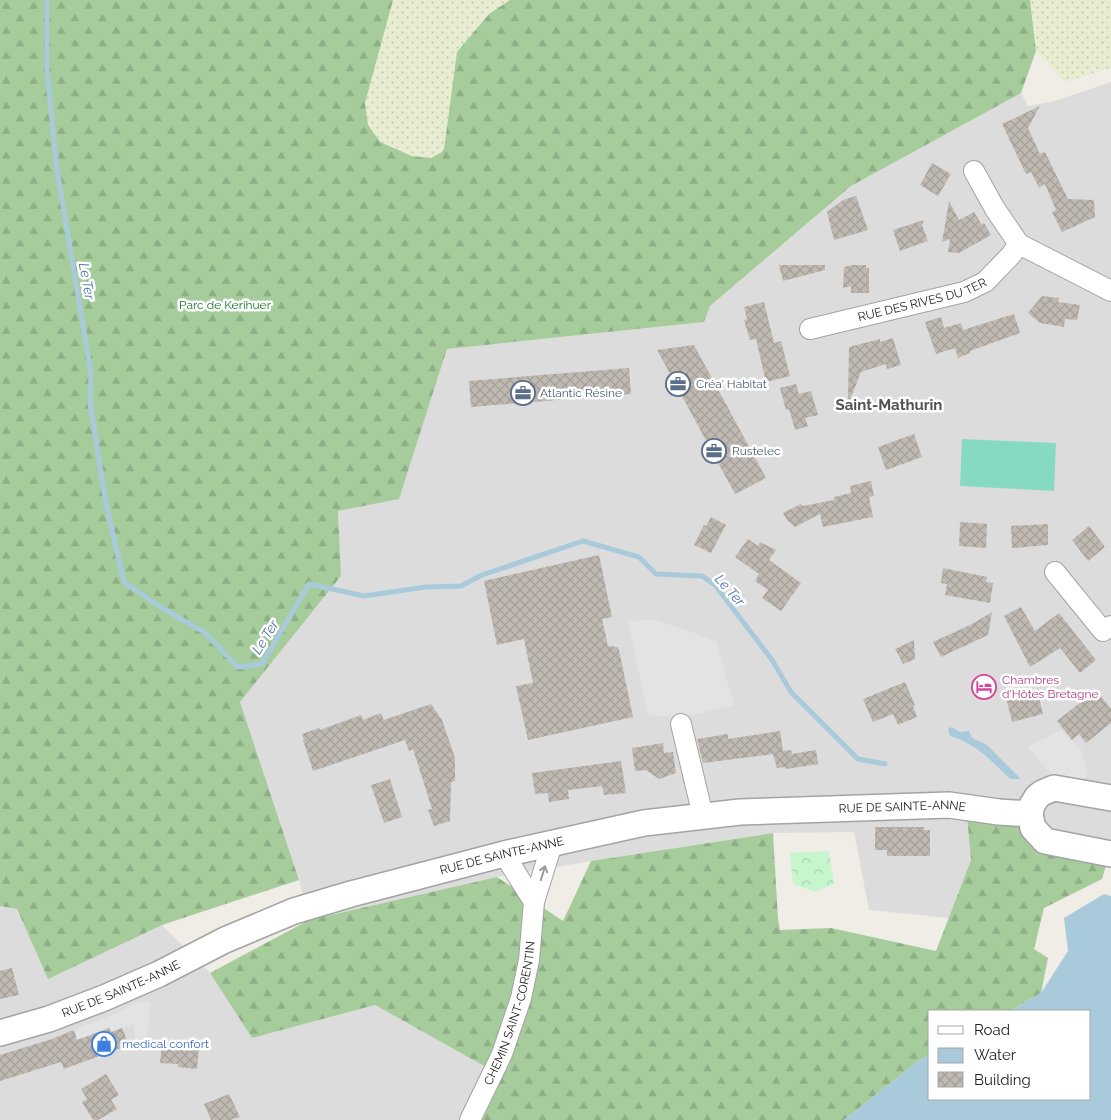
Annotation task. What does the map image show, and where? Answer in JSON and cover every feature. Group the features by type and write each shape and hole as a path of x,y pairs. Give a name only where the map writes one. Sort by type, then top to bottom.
{"street":[{"path":"974,171 995,208 1019,244 1111,291"},
{"name":"RUE DES RIVES DU TER","path":"810,329 964,292 985,282 1012,255 1019,244"},
{"path":"1055,572 1103,631 1111,626"},
{"path":"681,724 703,816"},
{"path":"1111,798 1054,788 1037,797 1032,805 1030,814 1032,828 1045,841 1111,854"},
{"name":"RUE DE SAINTE-ANNE","path":"0,1032 49,1019 104,998 159,974 224,940 294,911 504,854 644,823 771,811 949,804 999,812 1030,814"},
{"name":"CHEMIN SAINT-CORENTIN","path":"470,1120 502,1054 522,998 529,960 534,902 552,844"},
{"path":"504,854 534,902"}],"shaded area":[{"path":"1111,82 1111,861 1040,852 967,818 971,860 949,918 869,910 854,832 773,833 591,861 497,877 309,920 299,880 240,702 341,576 338,511 399,498 447,349 704,322 710,306 851,186 1021,93 1028,106 1055,101"},
{"path":"657,620 716,641 734,705 680,718 648,715 628,621"},
{"path":"1061,730 1082,751 1087,776 1074,785 1058,781 1027,747"},
{"path":"0,906 17,909 48,978 162,925 210,973 252,1038 375,1005 486,1067 465,1120 0,1120"},
{"path":"138,1002 151,1003 146,1041 134,1045 134,1024 111,1032 109,1028 77,1040 74,1030 117,1013"}],"green space":[{"name":"Parc de Kerihuer","path":"0,0 393,0 365,103 368,125 380,142 412,156 431,158 444,149 457,52 489,14 510,0 1030,0 1036,51 1021,93 851,186 710,306 704,322 447,349 399,499 338,511 341,576 240,702 299,880 162,925 48,979 17,909 0,906"},
{"path":"393,0 510,0 489,14 457,52 444,149 431,158 412,156 380,142 368,125 365,103"},
{"path":"1030,0 1111,0 1111,68 1065,82 1036,51"},
{"path":"962,439 1056,443 1054,491 960,486"},
{"path":"967,817 1024,822 1040,852 1107,862 1102,879 1044,908 1034,949 1048,958 1041,993 1012,1010 928,1010 928,1056 921,1059 844,1120 465,1120 486,1067 375,1005 252,1038 210,973 309,920 497,877 563,921 591,861 773,833 780,930 831,928 936,951 971,860"},
{"path":"829,851 834,884 815,892 793,884 790,853"}],"water":[{"path":"952,727 960,732 969,731 972,738 987,745 1021,779 1010,779 975,748 950,736 948,730"},
{"path":"1104,894 1111,896 1111,1120 844,1120 921,1059 928,1056 928,1100 1091,1100 1091,1010 1012,1010 1041,993 1068,951 1064,918"}],"building":[{"path":"1040,106 1028,128 1040,154 1045,152 1068,199 1094,200 1095,217 1062,232 1052,212 1056,210 1045,184 1039,188 1031,172 1026,174 1002,124"},
{"path":"932,163 951,174 938,196 920,185"},
{"path":"856,196 868,230 834,240 827,212 843,200"},
{"path":"949,201 959,220 974,212 982,225 984,223 991,235 959,253 948,252 950,239 942,242"},
{"path":"924,220 922,225 928,241 900,251 893,230"},
{"path":"779,265 825,265 825,270 783,281"},
{"path":"866,265 866,268 869,268 869,293 851,293 851,286 843,288 844,267"},
{"path":"1042,296 1059,298 1058,302 1080,305 1077,320 1065,319 1064,327 1040,323 1028,313"},
{"path":"764,302 774,343 781,341 790,376 766,382 756,339 750,340 744,320 747,319 744,307"},
{"path":"1014,314 1020,333 970,351 970,353 958,358 955,348 936,354 925,322 941,317 944,328 961,323 963,330"},
{"path":"893,338 901,365 887,369 886,364 861,372 850,400 848,399 849,347 880,339 880,342"},
{"path":"694,345 766,478 735,494 657,350"},
{"path":"629,368 631,394 471,407 469,381"},
{"path":"796,384 799,394 811,391 818,415 805,418 808,426 795,430 789,409 786,410 780,388"},
{"path":"914,434 922,457 886,470 878,447"},
{"path":"871,481 874,496 869,497 873,517 823,527 820,514 795,527 787,520 783,513 801,504 803,506 834,500 834,497 851,493 850,486"},
{"path":"711,517 726,525 711,553 694,545 704,525 706,526"},
{"path":"960,522 987,524 986,548 959,546"},
{"path":"1048,524 1048,545 1012,548 1011,526"},
{"path":"1089,526 1105,547 1088,561 1072,540"},
{"path":"748,539 758,546 760,542 776,550 769,560 801,583 781,611 762,598 768,590 755,581 759,574 735,557"},
{"path":"599,555 612,617 602,619 608,646 617,647 619,650 633,717 528,740 516,686 533,683 524,639 497,645 484,581"},
{"path":"943,568 987,577 986,582 993,583 990,603 945,595 947,584 941,583"},
{"path":"1021,607 1035,631 1059,613 1096,660 1080,673 1060,648 1030,667 1004,616"},
{"path":"992,612 988,635 941,657 933,642 972,624"},
{"path":"914,640 915,659 903,664 895,649"},
{"path":"905,682 915,705 913,706 917,717 898,725 893,714 873,722 863,699"},
{"path":"1021,690 1023,697 1038,693 1043,714 1012,722 1005,693"},
{"path":"1096,690 1111,709 1111,723 1086,743 1079,734 1072,740 1057,721"},
{"path":"431,704 442,720 455,758 455,781 451,782 450,821 434,826 428,810 432,809 413,749 409,751 405,740 313,771 302,734 319,728 320,730 361,715 363,720 381,713 384,720"},
{"path":"780,731 783,751 791,750 792,754 816,750 818,764 786,769 785,767 777,768 773,754 703,763 697,739 728,734 728,739"},
{"path":"663,743 664,753 673,752 676,773 659,779 646,770 635,771 632,748"},
{"path":"621,761 626,793 604,795 602,786 568,790 569,799 549,802 548,793 535,794 532,773"},
{"path":"390,779 402,817 384,823 371,785"},
{"path":"875,827 924,827 924,830 930,830 930,856 887,856 887,850 875,850"},
{"path":"12,968 19,995 0,999 0,971"},
{"path":"109,1028 111,1032 122,1028 129,1045 64,1069 61,1062 0,1081 0,1055 74,1030 77,1040"},
{"path":"162,1042 181,1043 181,1046 199,1047 197,1069 178,1067 178,1064 160,1063"},
{"path":"106,1074 119,1095 111,1100 117,1109 98,1120 93,1120 82,1102 87,1099 81,1089"},
{"path":"229,1094 240,1117 230,1120 211,1120 204,1104"}],"waterway":[{"name":"Le Ter","path":"47,0 47,71 57,170 91,373 90,402 106,504 124,582 162,608 204,632 238,667 262,664 309,584 364,596 426,587 461,586 482,575 583,541 639,557 656,574 702,576 715,585 772,660 791,692 858,759 885,764"}],"place":[{"name":"Créa' Habitat","path":"678,384"},
{"name":"Atlantic Résine","path":"523,393"},
{"name":"Rustelec","path":"714,451"},
{"name":"Chambres d'Hôtes Bretagne","path":"984,687"},
{"name":"medical confort","path":"104,1044"}],"district":[{"name":"Saint-Mathurin","path":"889,405"}]}
